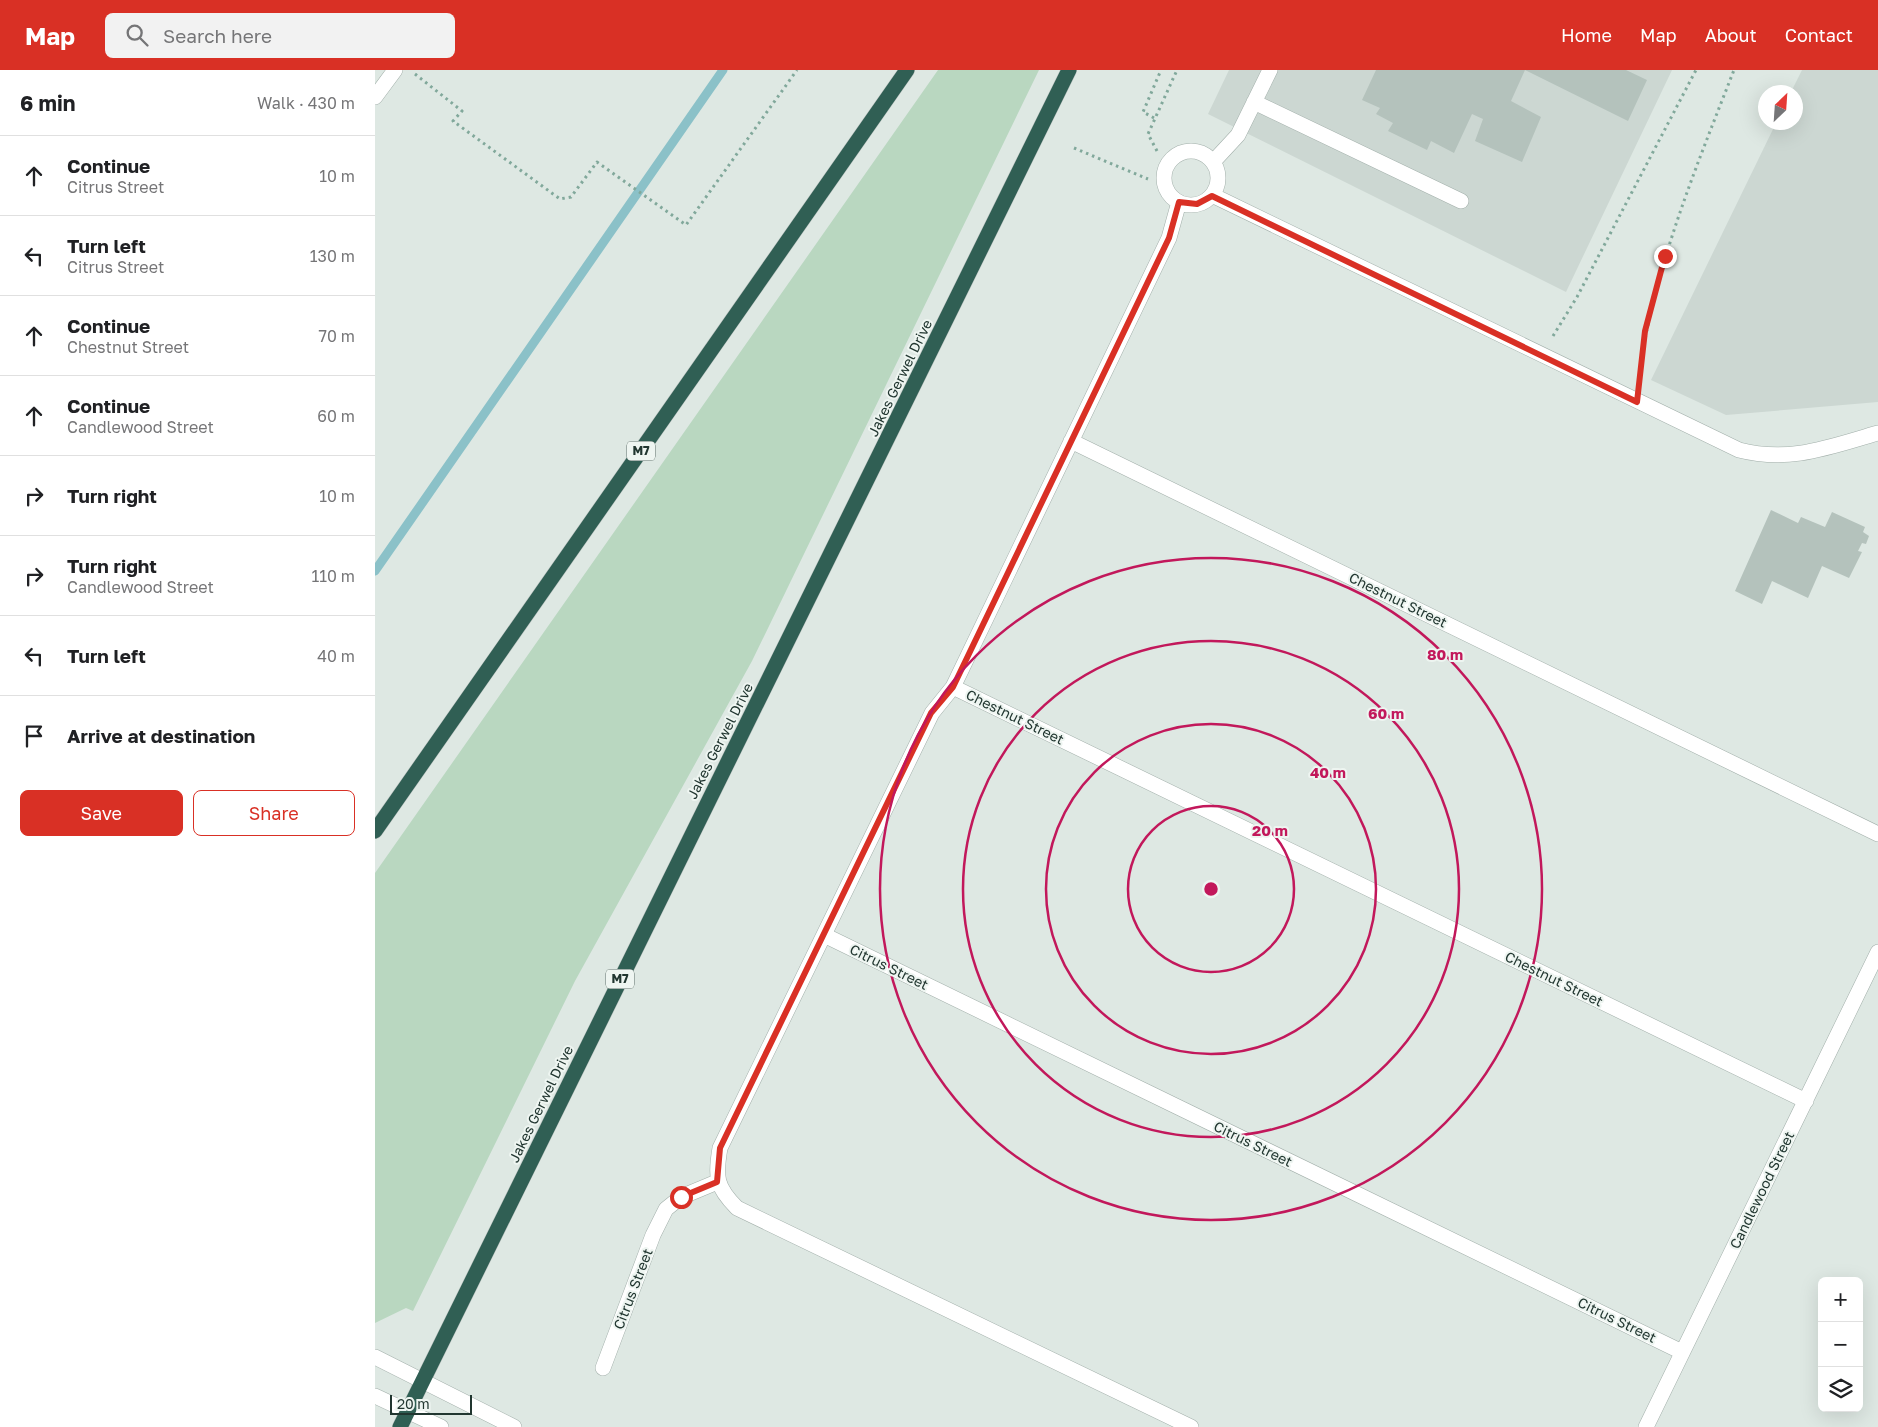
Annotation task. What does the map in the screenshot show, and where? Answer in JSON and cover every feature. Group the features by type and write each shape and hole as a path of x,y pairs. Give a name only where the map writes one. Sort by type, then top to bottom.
{"highway":[{"name":"M7","path":"375,831 907,70"},
{"name":"Jakes Gerwel Drive","path":"400,1427 1069,70"}],"street":[{"path":"375,97 395,70"},
{"path":"1213,162 1239,134 1270,70"},
{"path":"1254,102 1461,201"},
{"path":"1190,150 1199,152 1213,162 1219,179 1212,196 1197,204 1179,202 1167,189 1164,181 1165,172 1174,157 1190,150"},
{"path":"1212,196 1723,444 1756,455 1781,456 1805,454 1878,433"},
{"path":"1071,441 1169,238 1179,202"},
{"name":"Chestnut Street","path":"1805,1102 953,687 1071,441 1878,834"},
{"path":"953,687 931,713 720,1148 717,1182 737,1208 1191,1427"},
{"name":"Citrus Street","path":"823,935 1682,1352"},
{"name":"Candlewood Street","path":"1646,1427 1878,952"},
{"name":"Citrus Street","path":"603,1368 653,1235 666,1209 681,1197 717,1182"},
{"path":"375,1356 514,1427"},
{"path":"375,1396 441,1427"}],"path":[{"path":"410,70 462,111 453,121 559,199 571,197 597,162 685,225 797,70"},
{"path":"1155,118 1143,112 1161,70"},
{"path":"1157,151 1148,134 1177,70"},
{"path":"1540,355 1577,297 1697,70"},
{"path":"1637,402 1645,331 1665,256 1700,156 1734,70"},
{"path":"1075,148 1147,179"}],"shaded area":[{"path":"1229,70 1672,70 1566,292 1208,114"},
{"path":"1802,70 1878,70 1878,402 1726,415 1651,380 1773,130 1803,130 1803,85 1794,85"}],"green space":[{"path":"938,70 1039,70 752,661 575,981 413,1311 406,1308 375,1323 375,873"}],"building":[{"path":"1376,70 1525,70 1511,101 1541,117 1522,162 1475,141 1483,119 1472,114 1454,153 1431,141 1427,150 1388,131 1393,123 1376,114 1380,108 1362,100"},
{"path":"1525,70 1626,70 1647,80 1628,121"},
{"path":"1771,510 1798,523 1801,517 1825,527 1832,512 1865,527 1863,532 1869,536 1866,544 1862,543 1858,551 1862,552 1849,578 1822,566 1808,598 1772,581 1762,604 1735,591"}],"waterway":[{"path":"375,571 723,70"}],"route":[{"path":"681,1197 717,1182 717,1164 720,1148 931,713 953,687 1169,238 1179,202 1197,204 1212,196 1637,402 1645,331 1665,256"}]}
